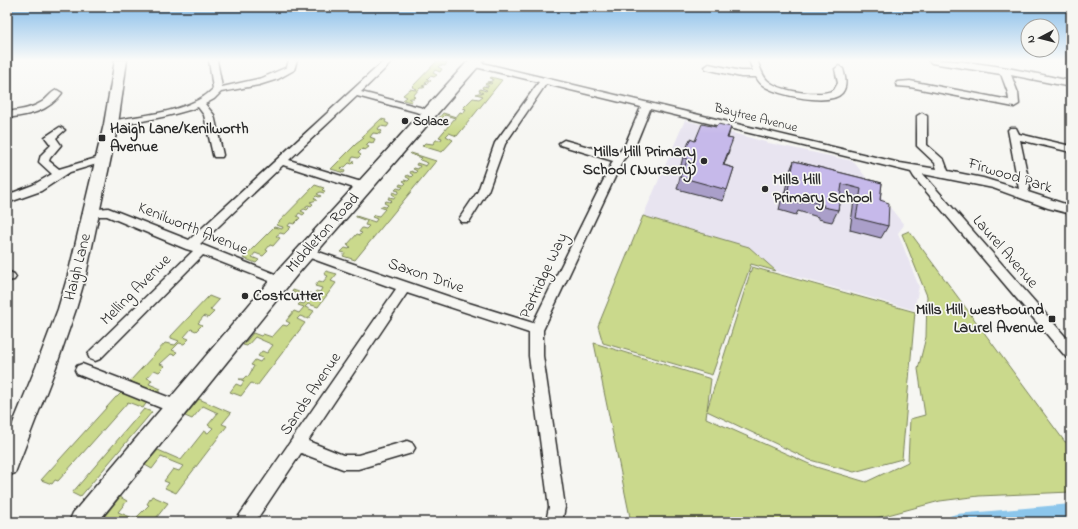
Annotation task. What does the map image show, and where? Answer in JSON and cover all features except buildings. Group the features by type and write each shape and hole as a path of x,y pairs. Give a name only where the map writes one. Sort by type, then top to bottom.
{"main road":[{"name":"Haigh Lane","path":"7,465 67,310 77,276 112,124 118,85"},
{"name":"Middleton Road","path":"82,522 281,281 456,85"}],"street":[{"path":"217,85 218,90"},
{"path":"112,124 176,110 200,103 213,96 218,90 248,85"},
{"name":"Melling Avenue","path":"95,355 195,248 281,161 364,85"},
{"path":"465,219 486,186 495,152 500,143 541,85"},
{"name":"Baytree Avenue","path":"560,85 916,170"},
{"path":"769,85 774,88 825,97 836,94 841,88 842,85"},
{"path":"922,85 1015,107 1013,93 1010,85"},
{"path":"7,115 35,111 52,100 57,93"},
{"path":"355,93 420,110"},
{"path":"200,103 209,115 218,156"},
{"name":"Partridge Way","path":"554,522 557,507 536,356 536,330 619,159 630,146 646,105"},
{"path":"911,123 922,121 922,146 940,162 943,173"},
{"path":"58,174 44,162 45,157 56,145 50,138 60,130"},
{"path":"1022,195 1025,187 1014,133 1071,149"},
{"path":"564,143 619,159"},
{"path":"7,199 37,188 58,174 75,166 103,158"},
{"path":"281,161 364,187"},
{"name":"Firwood Park","path":"916,170 943,173 990,183 1041,202 1071,210"},
{"name":"Laurel Avenue","path":"916,170 918,175 928,187 1071,353"},
{"name":"Kenilworth Avenue","path":"92,213 108,212 195,248 281,281"},
{"name":"Saxon Drive","path":"306,252 461,306 536,330"},
{"name":"Sands Avenue","path":"245,522 299,445 404,286"},
{"path":"82,370 176,407"},
{"path":"299,445 343,462 358,462 407,448"}],"shaded area":[{"name":"Mills Hill Primary School","path":"685,120 769,143 853,161 904,225 898,233 919,287 914,310 776,271 749,247 643,216"}],"green space":[{"path":"414,85 426,85 422,86 425,87 420,88 413,96 415,97 414,98 409,99 412,100 411,102 403,100 407,97 403,95 410,89 417,89 412,87"},
{"path":"485,85 498,85 457,136 449,133 446,136 453,140 442,152 422,146 425,143 433,144 436,140 441,140 442,138 439,137 455,118 445,115 441,119 438,119 443,113 456,117 460,112 463,113 466,109 463,108 473,98 479,99 483,96 476,94 483,93 479,91 480,89 487,90 482,88 483,86 488,87 488,85"},
{"path":"381,119 386,120 385,122 389,124 387,127 380,126 378,129 382,131 380,134 373,133 370,137 375,139 373,143 369,142 366,145 369,147 365,150 362,149 358,153 361,155 358,158 353,157 351,161 354,162 352,164 349,163 341,169 345,171 344,173 331,169 364,138 362,137"},
{"path":"411,153 436,161 355,260 343,256 345,253 341,252 345,248 349,249 351,247 347,245 357,234 360,235 362,233 359,232 362,228 366,229 369,226 365,225 367,221 356,216 375,222 377,219 372,217 374,215 379,216 385,209 380,207 386,207 388,205 384,203 392,200 388,199 389,197 394,198 395,196 392,194 393,192 397,194 399,191 395,190 403,187 399,186 400,184 404,185 406,183 403,181 404,180 408,181 410,179 406,177 407,175 411,177 413,175 410,173 411,171 415,173 417,171 413,169 418,169 420,166 416,165 417,163 426,166 428,163 420,160 422,158 410,154"},
{"path":"315,185 324,188 322,190 325,191 324,193 320,192 317,194 321,196 316,196 314,198 317,200 310,202 313,204 311,206 308,205 305,207 309,208 307,210 304,209 301,211 305,213 303,215 299,213 297,216 300,218 294,224 290,223 288,226 291,227 284,234 280,233 276,236 280,238 273,246 270,245 266,250 268,251 263,256 255,253 252,257 259,260 256,263 243,258 274,227 282,229 283,227 276,225"},
{"path":"643,216 749,247 776,271 751,264 712,375 603,343 598,326"},
{"path":"909,231 1065,442 1071,441 1071,492 979,496 940,501 862,522 631,522 594,343 711,379 707,410 752,267 915,312 902,459 854,472 810,460 707,411 706,418 816,467 866,482 908,462 910,419 925,415 918,369 926,337 927,296 902,234"},
{"path":"326,271 337,274 331,281 336,283 318,307 308,304 305,307 314,311 308,319 300,316 297,319 305,323 257,386 251,383 241,396 230,392 236,384 241,386 244,381 239,379 243,379 246,376 248,377 254,366 251,365 255,360 260,362 263,358 258,356 262,351 267,353 273,345 255,337 247,346 243,345 253,333 261,336 263,334 272,337 283,325 287,326 290,323 286,321 294,311 299,313 304,307 298,305 300,303 304,304 308,299 292,292 293,290 307,295 309,293 314,294 316,291 320,292 322,288 315,286 319,281 323,282 328,276 324,274"},
{"path":"209,296 219,300 210,310 214,312 208,318 204,316 198,323 202,325 196,331 191,329 184,337 189,339 184,344 179,343 172,350 177,352 174,355 171,354 160,364 165,366 159,372 154,370 147,378 152,380 149,384 161,389 158,393 130,381 165,343 175,345 179,341 171,338 171,336"},
{"path":"122,392 147,402 143,408 128,402 58,481 55,480 52,484 41,480 116,397"},
{"path":"199,399 231,413 222,424 227,426 176,493 165,488 169,483 164,481 173,469 179,471 183,466 161,457 152,469 145,465 158,450 181,460 204,431 208,433 213,428 208,425 218,413 203,406 192,419 185,416"},
{"path":"144,409 152,412 80,497 72,493"},
{"path":"152,496 168,503 153,522 100,522 120,497 127,501 118,512 135,519 149,505 147,504"}],"waterway":[{"path":"956,522 1071,512"}],"place":[{"name":"Solace","path":"405,121"},
{"name":"Haigh Lane/Kenilworth Avenue","path":"102,138"},
{"name":"Mills Hill Primary School (Nursery)","path":"704,161"},
{"name":"Mills Hill Primary School","path":"765,189"},
{"name":"Costcutter","path":"245,296"},
{"name":"Mills Hill, westbound Laurel Avenue","path":"1052,319"}]}
